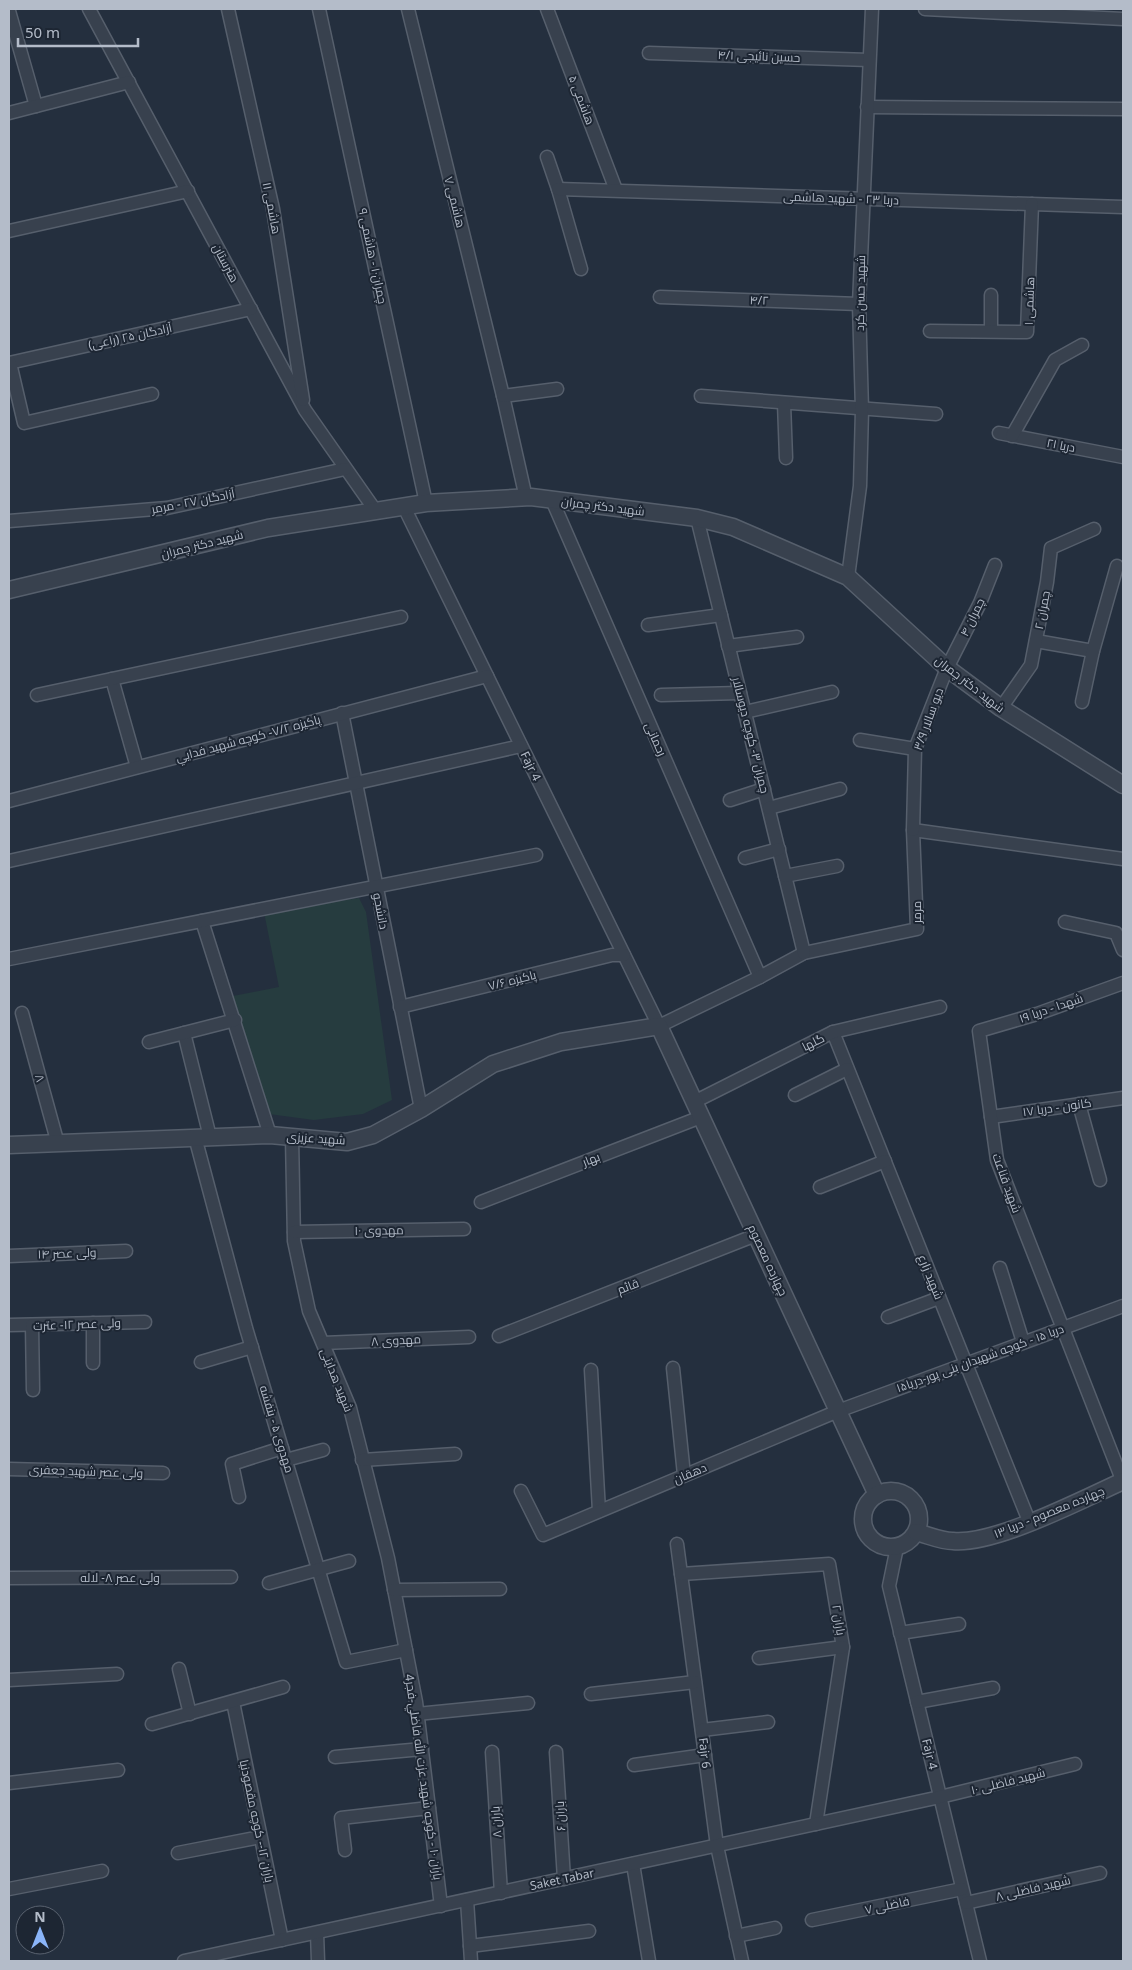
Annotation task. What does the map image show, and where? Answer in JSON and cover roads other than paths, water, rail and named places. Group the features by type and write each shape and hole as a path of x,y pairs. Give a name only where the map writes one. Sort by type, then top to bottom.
{"street":[{"name":"هنرستان","path":"90,9 305,410 375,510"},
{"name":"هاشمی ۱۱","path":"228,9 273,208 305,410"},
{"name":"چمران۱۰ - هاشمی ۹","path":"319,9 426,504"},
{"name":"هاشمی ۷","path":"408,9 503,396 526,498"},
{"name":"هاشمی ۵","path":"548,9 616,190"},
{"name":"شهید حسن کرد","path":"848,577 860,486 862,410 859,304 872,9"},
{"path":"925,9 1123,19"},
{"path":"9,11 36,106"},
{"name":"حسین نائیجی ۴/۱","path":"649,53 869,60"},
{"path":"9,113 128,82"},
{"path":"867,107 1123,109"},
{"path":"546,157 558,188 581,269"},
{"name":"دریا ۲۳ - شهید هاشمی","path":"558,188 1123,206"},
{"path":"9,231 188,192"},
{"name":"هاشمی ۱","path":"930,331 1028,332 1032,204"},
{"path":"991,295 991,331"},
{"name":"۴/۲","path":"660,297 859,304"},
{"name":"آزادگان ۲۵ (راعی)","path":"10,363 251,309"},
{"name":"دریا ۲۱","path":"1082,345 1055,360 1005,434 1123,457"},
{"path":"10,363 24,423 152,394"},
{"path":"503,396 557,390"},
{"path":"701,396 862,410 936,414"},
{"path":"784,403 786,458"},
{"name":"آزادگان ۲۷ - مرمر","path":"9,521 167,508 345,469"},
{"name":"شهید دکتر چمران","path":"9,590 268,528 375,510 426,504 526,498 697,518 733,527 848,577 947,668 1001,708 1123,785"},
{"name":"رحمانی","path":"552,500 760,977"},
{"name":"Fajr 4","path":"404,507 659,1026"},
{"name":"چمران ۳- كوچه ديوسالار","path":"697,518 804,953"},
{"name":"چمران ۲","path":"1001,708 1031,665 1051,548 1094,529"},
{"name":"چمران ۴","path":"947,668 980,603 995,565"},
{"path":"1082,702 1093,650 1117,566"},
{"path":"648,625 721,615"},
{"path":"37,695 401,617"},
{"path":"728,646 797,637"},
{"path":"1036,642 1093,650"},
{"name":"دیو سالار ۳/۹","path":"913,830 915,749 947,668"},
{"name":"پاکیزه ۷/۲- كوچه شهيد فدايي","path":"9,801 487,676"},
{"path":"112,679 137,767"},
{"path":"745,712 832,692"},
{"path":"661,695 740,693"},
{"name":"دانشجو","path":"342,713 421,1109"},
{"path":"860,740 915,749"},
{"path":"9,861 521,746"},
{"path":"730,800 764,789"},
{"path":"768,808 840,789"},
{"path":"913,830 1123,859"},
{"name":"مرمر","path":"659,1026 760,977 804,953 917,929 913,830"},
{"path":"745,858 779,849"},
{"path":"9,959 536,855"},
{"path":"785,876 837,866"},
{"path":"202,921 270,1135"},
{"path":"1065,922 1116,934 1123,950"},
{"name":"پاکیزه ۷/۶","path":"400,1007 612,955 624,955"},
{"name":"شهدا - دریا ۱۹","path":"979,1031 1037,1014 1123,983"},
{"name":"گلها","path":"698,1109 833,1032 940,1007"},
{"name":"۸","path":"22,1013 58,1144"},
{"path":"149,1042 235,1020"},
{"name":"شهید عزیزی","path":"9,1145 270,1135 347,1142 373,1135 421,1109 494,1064 560,1042 659,1026"},
{"name":"چهارده معصوم","path":"659,1026 877,1495"},
{"name":"شهید قناعت","path":"979,1031 997,1160 1123,1482"},
{"name":"شهید زارع","path":"833,1032 1029,1522"},
{"name":"مهدوی ۵ - بنفشه","path":"184,1033 203,1137 252,1347 346,1662 406,1650"},
{"path":"795,1095 848,1068"},
{"name":"کانون - دریا ۱۷","path":"991,1117 1123,1098"},
{"path":"1079,1104 1100,1180"},
{"name":"بهار","path":"481,1202 698,1109"},
{"name":"شهید هدایتی","path":"292,1137 294,1232 309,1311 350,1408 388,1558 406,1650"},
{"path":"820,1187 884,1161"},
{"name":"مهدوی ۱۰","path":"294,1232 464,1229"},
{"name":"قائم","path":"499,1336 756,1235"},
{"name":"ولی عصر ۱۴","path":"9,1256 126,1251"},
{"path":"1000,1268 1023,1342"},
{"path":"888,1317 940,1298"},
{"name":"دریا ۱۵ - كوچه شهيدان بنی پور-دريا۱۵","path":"838,1411 1123,1306"},
{"name":"ولی عصر ۱۲- عترت","path":"9,1326 145,1322"},
{"path":"93,1323 93,1363"},
{"path":"32,1325 33,1390"},
{"name":"مهدوی ۸","path":"322,1344 469,1337"},
{"path":"201,1362 252,1347"},
{"path":"673,1368 684,1475"},
{"path":"591,1370 599,1511"},
{"name":"دهقان","path":"521,1491 543,1535 838,1411"},
{"path":"239,1497 232,1464 284,1454 323,1450"},
{"path":"362,1460 455,1454"},
{"name":"ولی عصر شهید جعفری","path":"9,1469 163,1474"},
{"name":"چهارده معصوم - دریا ۱۳","path":"916,1532 953,1542 975,1540 1029,1522 1123,1482"},
{"path":"894,1491 910,1499 919,1514 916,1532 910,1540 897,1547 880,1545 866,1534 863,1525 865,1508 877,1495 894,1491"},
{"name":"Fajr 6","path":"677,1544 717,1846 742,1961"},
{"name":"Fajr 4","path":"897,1547 889,1586 980,1961"},
{"path":"269,1583 349,1561"},
{"name":"باران ۲","path":"681,1574 829,1564 843,1647 816,1824"},
{"name":"ولی عصر ۸- لاله","path":"9,1578 230,1577"},
{"path":"394,1590 500,1589"},
{"path":"900,1633 959,1624"},
{"path":"760,1658 843,1647"},
{"name":"باران ۱۰ - كوچه شهيد عزت الله فاضلي-فجر4","path":"406,1650 422,1749 441,1906"},
{"path":"179,1669 190,1714"},
{"path":"9,1680 117,1674"},
{"path":"591,1694 695,1682"},
{"path":"152,1724 283,1687"},
{"path":"917,1702 993,1688"},
{"name":"باران ۱۲-- كوچه مقصودنيا","path":"233,1702 282,1940"},
{"path":"417,1714 528,1703"},
{"path":"702,1730 768,1722"},
{"path":"335,1757 422,1749"},
{"name":"باران ۸","path":"492,1752 501,1892"},
{"name":"باران ۶","path":"556,1752 564,1879"},
{"path":"634,1766 705,1755"},
{"name":"شهید فاضلی ۱۰","path":"940,1797 1075,1764"},
{"path":"9,1783 118,1770"},
{"name":"Saket Tabar","path":"184,1961 940,1797"},
{"path":"344,1850 341,1818 430,1808"},
{"path":"178,1853 260,1837"},
{"path":"633,1864 649,1961"},
{"path":"9,1889 102,1871"},
{"name":"شهید فاضلی ۸","path":"966,1903 1100,1873"},
{"name":"فاضلی ۷","path":"812,1920 962,1889"},
{"path":"467,1900 471,1961"},
{"path":"736,1936 775,1928"},
{"path":"470,1946 589,1931"},
{"path":"317,1932 318,1961"}]}
